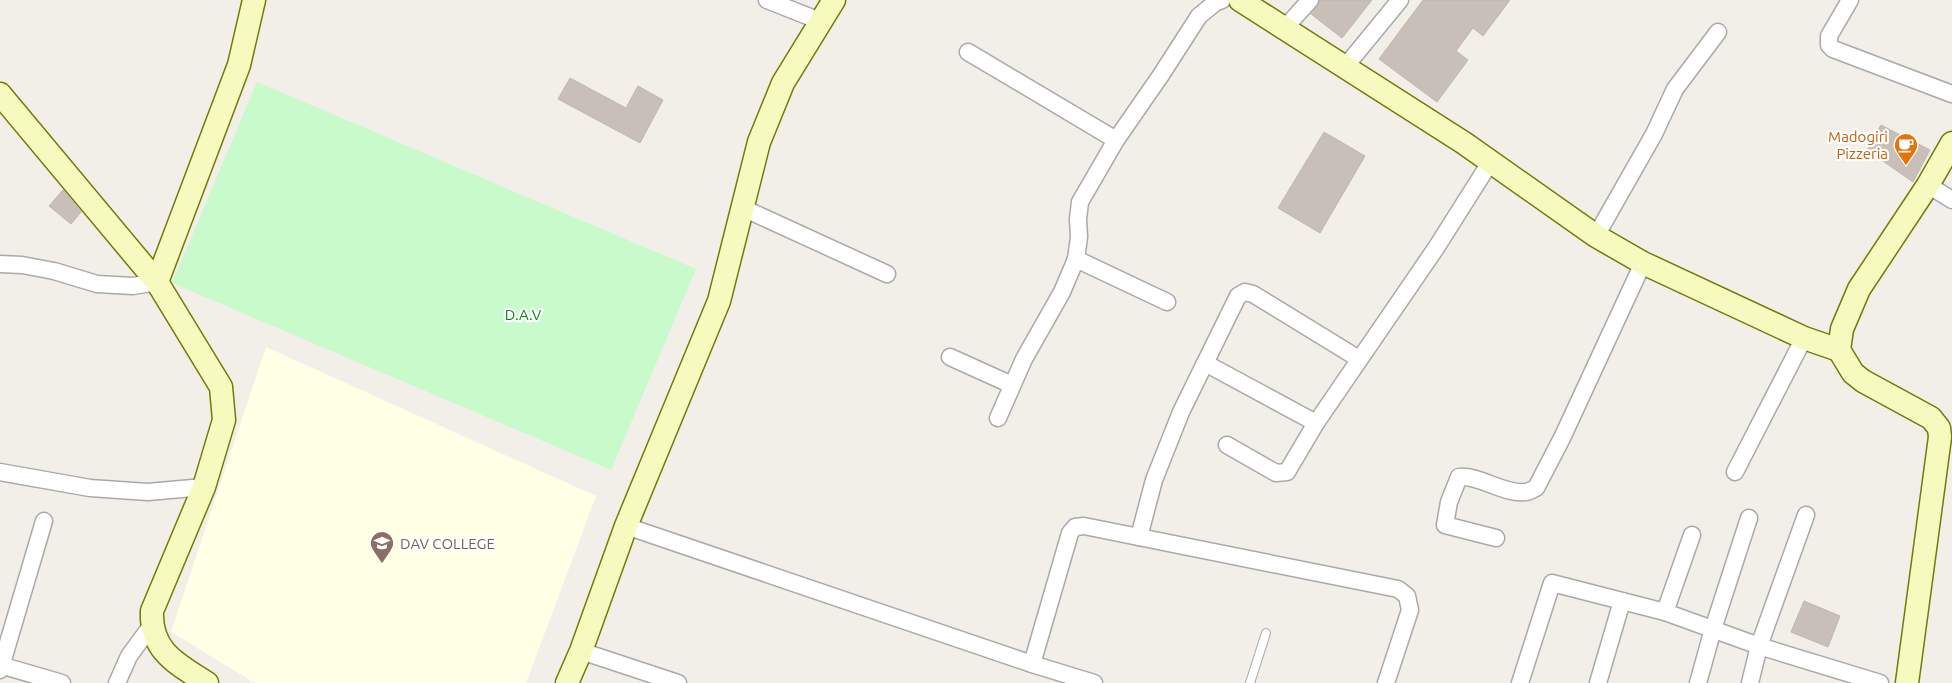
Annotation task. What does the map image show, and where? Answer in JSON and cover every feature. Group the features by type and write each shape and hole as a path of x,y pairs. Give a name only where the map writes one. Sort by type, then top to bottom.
{"street":[{"path":"157,282 239,65 254,0"},
{"path":"767,0 820,21"},
{"path":"567,683 581,651 626,526 719,301 760,142 780,92 834,0"},
{"path":"998,418 1024,359 1062,292 1076,259 1079,238 1078,219 1080,202 1116,140 1199,16 1215,3 1222,0"},
{"path":"1240,0 1491,161 1596,236 1643,263 1804,338 1839,350"},
{"path":"1285,28 1310,0"},
{"path":"1345,67 1400,0"},
{"path":"1850,0 1829,36 1829,45 1833,49 1952,94"},
{"path":"1596,236 1654,134 1675,89 1718,32"},
{"path":"968,52 1116,140"},
{"path":"0,94 157,282 221,387 224,420 204,487 152,611 151,626 159,646 177,664 207,683"},
{"path":"1944,426 1863,381 1852,373 1839,350 1842,330 1859,289 1928,186 1952,144"},
{"path":"1227,445 1276,473 1282,474 1287,472 1358,359 1436,248 1491,161"},
{"path":"1928,186 1952,200"},
{"path":"743,208 887,274"},
{"path":"1076,259 1167,302"},
{"path":"1496,538 1445,525 1449,502 1459,477 1466,476 1497,487 1525,492 1536,488 1562,438 1643,263"},
{"path":"0,264 22,265 54,271 97,284 133,286 157,282"},
{"path":"1139,537 1158,472 1181,412 1238,296 1245,292 1253,294 1358,359"},
{"path":"1735,472 1804,338"},
{"path":"950,357 1012,385"},
{"path":"1205,363 1316,424"},
{"path":"1907,683 1940,438 1939,428 1944,426"},
{"path":"0,472 100,489 148,492 204,487"},
{"path":"1750,683 1759,646 1806,515"},
{"path":"1698,683 1713,629 1749,518"},
{"path":"44,521 0,667 62,683"},
{"path":"626,526 1032,664 1094,683"},
{"path":"1032,664 1070,533 1075,527 1084,526 1398,589 1407,596 1410,610 1386,683"},
{"path":"1664,612 1692,536"},
{"path":"1520,683 1552,583 1664,612 1759,646 1880,683"},
{"path":"1598,683 1622,601"},
{"path":"117,683 129,656 151,626"},
{"path":"581,651 678,683"}],"lane":[{"path":"1250,683 1266,633"}],"shaded area":[{"name":"DAV COLLEGE","path":"266,347 596,496 526,683 255,683 171,632"}],"green space":[{"name":"D.A.V","path":"257,82 696,269 611,470 172,283"}],"building":[{"path":"1320,0 1372,0 1342,38 1311,14 1318,6"},
{"path":"1423,0 1510,0 1483,36 1473,28 1456,51 1468,60 1437,102 1379,59"},
{"path":"570,78 626,108 638,86 663,100 640,143 558,99"},
{"name":"Madogiri Pizzeria","path":"1881,125 1930,150 1913,182 1867,150"},
{"path":"1324,132 1365,156 1320,233 1278,208"},
{"path":"63,190 81,212 71,224 49,206"},
{"path":"1804,601 1840,616 1828,647 1791,632"}],"place":[{"name":"Madogiri Pizzeria","path":"1906,166"},
{"name":"DAV COLLEGE","path":"382,564"}]}
